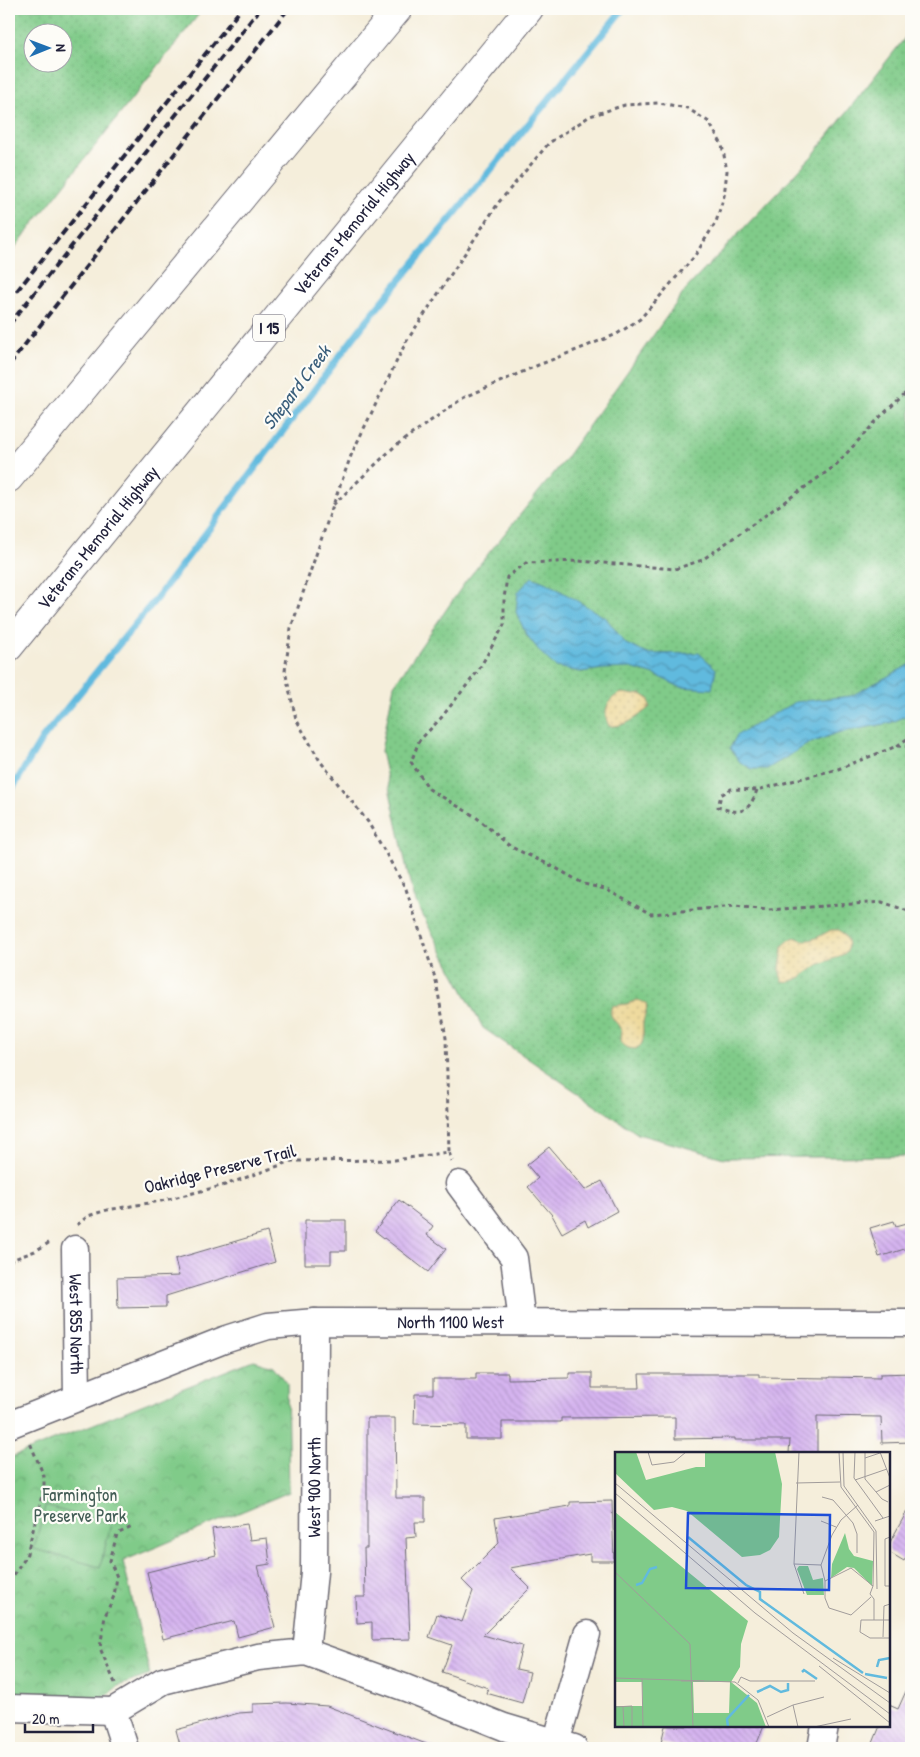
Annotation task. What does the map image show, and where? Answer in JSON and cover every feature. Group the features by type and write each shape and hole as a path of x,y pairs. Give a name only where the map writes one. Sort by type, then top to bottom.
{"highway":[{"path":"9,478 398,9"},
{"name":"Veterans Memorial Highway","path":"9,647 529,9"}],"street":[{"path":"460,1184 514,1258 522,1322"},
{"name":"West 855 North","path":"69,1238 77,1398"},
{"name":"North 1100 West","path":"15,1422 224,1340 268,1326 315,1322 911,1323"},
{"name":"West 900 North","path":"306,1652 314,1572 315,1322"},
{"path":"9,1708 113,1711 163,1682 258,1657 306,1652 406,1688 504,1727 565,1745 587,1634"},
{"path":"113,1711 126,1748"},
{"path":"821,1748 825,1727"}],"path":[{"path":"332,505 395,446 463,398 536,366 617,334 640,319 694,257 716,222 724,196 727,171 722,145 709,122 687,108 659,103 625,105 590,116 549,143 499,202 406,342 352,453 332,505 291,628 286,671 296,719 320,761 368,822 406,889 436,981 444,1029 450,1152 460,1184"},
{"path":"911,388 880,416 835,466 702,560 675,569 579,561 526,563 507,578 504,600 504,625 478,671 441,718 419,741 411,762 429,789 476,817 512,847 584,884 605,889 651,914 735,906 768,910 882,902 911,912"},
{"path":"758,790 753,802 741,812 730,812 718,807 721,795 732,789 758,790 838,769 896,746 911,736"},
{"path":"896,746 911,747"},
{"name":"Oakridge Preserve Trail","path":"9,1261 69,1238 88,1216 106,1210 161,1201 216,1187 292,1161 396,1160 450,1152"},
{"path":"9,1582 26,1557 44,1488 44,1476 15,1422"},
{"path":"113,1711 115,1683 100,1648 105,1616 114,1596 117,1577 110,1561 117,1534 134,1526"}],"green space":[{"path":"9,9 203,9 9,255"},
{"path":"911,30 911,1156 724,1158 638,1134 483,1028 413,897 381,751 394,685 466,581 563,462 687,288 814,154"},
{"name":"Farmington Preserve Park","path":"254,1360 274,1366 287,1383 289,1492 123,1561 150,1675 118,1686 101,1700 9,1695 9,1458"},
{"path":"45,1506 111,1524 100,1567 34,1549"}],"sand":[{"path":"623,693 641,694 649,699 650,707 626,723 609,726 606,716 607,706 613,698"},
{"path":"831,930 839,930 844,935 848,945 847,952 818,965 793,981 783,981 780,969 783,946 794,938 811,940"},
{"path":"637,1000 646,1003 647,1008 643,1023 643,1041 635,1049 628,1048 621,1043 621,1030 612,1016 611,1010 612,1006 627,1004"}],"water":[{"path":"532,577 549,584 606,618 626,644 648,654 699,653 716,669 712,689 680,687 655,675 631,668 580,672 556,667 541,653 526,634 516,612 518,592"},
{"path":"911,664 911,714 890,723 837,733 808,744 767,769 752,769 740,762 730,748 737,735 795,702 851,696"}],"building":[{"path":"549,1147 585,1190 602,1181 617,1211 588,1227 585,1220 562,1233 552,1215 528,1187 538,1178 527,1165"},
{"path":"399,1200 433,1226 427,1235 446,1249 428,1272 375,1231"},
{"path":"305,1220 346,1220 346,1251 331,1251 331,1264 305,1264"},
{"path":"894,1221 896,1226 911,1222 911,1247 879,1257 870,1228"},
{"path":"267,1232 275,1262 166,1296 166,1307 118,1308 117,1278 179,1276 175,1259"},
{"path":"476,1373 508,1373 508,1379 569,1378 569,1373 592,1373 592,1388 640,1388 639,1374 759,1374 759,1377 880,1378 880,1374 911,1373 911,1442 882,1443 881,1417 817,1416 817,1452 789,1452 790,1440 735,1440 735,1438 675,1439 675,1417 561,1418 561,1422 502,1422 502,1439 466,1439 466,1425 414,1424 415,1394 433,1394 433,1379 476,1379"},
{"path":"367,1418 395,1418 396,1498 425,1498 425,1522 415,1522 416,1537 406,1538 410,1639 372,1640 372,1622 357,1623 356,1597 365,1597 364,1548 367,1548"},
{"path":"612,1501 614,1561 590,1561 590,1554 510,1568 530,1588 483,1635 522,1646 516,1669 530,1672 522,1703 486,1693 488,1688 442,1672 452,1645 429,1637 437,1614 462,1622 473,1591 462,1580 499,1543 495,1518 570,1506 570,1502"},
{"path":"911,1504 911,1549 904,1561 890,1553 890,1542"},
{"path":"247,1524 250,1540 267,1538 270,1564 258,1566 275,1627 238,1637 234,1621 163,1639 147,1572 216,1555 212,1529"},
{"path":"911,1680 911,1748 871,1748 880,1727 890,1727 890,1705 898,1709"},
{"path":"287,1703 327,1706 434,1748 326,1748 279,1745 279,1748 181,1748 176,1730 239,1713 253,1712 253,1704"},
{"path":"665,1727 764,1727 755,1748 684,1748 661,1743"}],"waterway":[{"name":"Shepard Creek","path":"9,794 42,739 159,595 364,324 623,9"}],"railway":[{"path":"9,301 241,9"},
{"path":"9,325 260,9"},
{"path":"9,365 288,9"}]}
